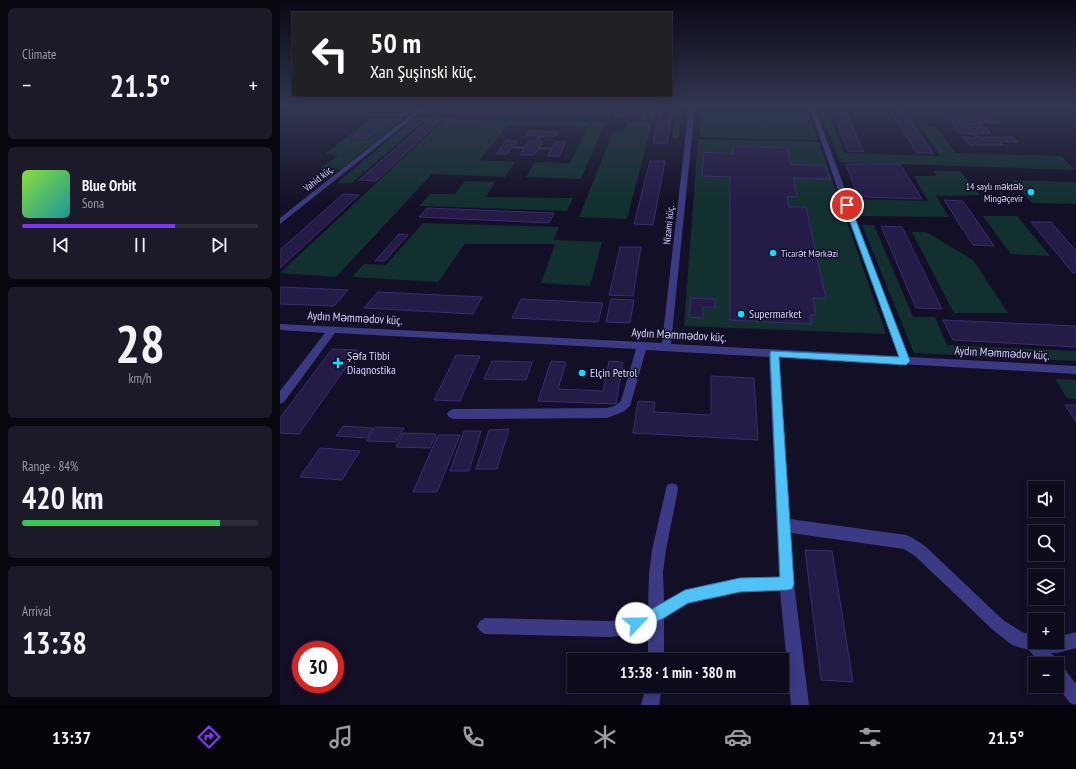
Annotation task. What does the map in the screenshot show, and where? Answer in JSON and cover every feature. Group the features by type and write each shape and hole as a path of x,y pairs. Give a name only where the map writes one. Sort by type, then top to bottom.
{"street":[{"name":"Vahid küç.","path":"280,222 384,139"},
{"name":"Nizami küç.","path":"666,347 688,139"},
{"path":"824,139 852,219 906,361"},
{"name":"Aydın Məmmədov küç.","path":"280,327 642,345 1076,370"},
{"path":"280,399 332,330"},
{"path":"453,414 607,412 619,409 626,402 642,345"},
{"path":"774,353 785,525 787,584 800,705"},
{"path":"656,653 656,573 659,550 672,490"},
{"path":"785,525 894,539 906,542 920,551 998,626 1018,639 1028,642"},
{"path":"485,626 610,629 626,627 657,614 685,597 740,585 787,584"},
{"path":"1064,643 1076,640"},
{"path":"1038,649 1044,657"},
{"path":"1064,682 1076,697"},
{"path":"650,705 653,693"}],"green space":[{"path":"345,139 378,139 341,169 320,168 339,155 325,154"},
{"path":"390,139 403,139 352,183 337,183"},
{"path":"424,139 497,139 480,160 515,162 505,177 432,174 336,277 280,273"},
{"path":"582,139 598,139 581,179 526,177 535,162 570,163"},
{"path":"610,139 648,139 627,219 579,217"},
{"path":"698,139 819,142 886,334 684,326"},
{"path":"775,139 818,139 818,140"},
{"path":"831,139 839,139 845,153 940,156 929,139 945,139 956,153 1061,156 1076,170 840,162"},
{"path":"933,171 960,171 980,195 936,196 949,217 861,216 854,199 928,201 914,176 937,176"},
{"path":"1012,180 1076,182 1076,204 1032,203"},
{"path":"465,181 495,182 486,197 573,198 567,211 419,206 430,194 455,194"},
{"path":"983,216 1017,216 1050,256 1011,254"},
{"path":"423,223 559,227 554,240 602,242 590,286 541,283 555,244 465,244 438,282 352,277 364,264 386,265"},
{"path":"862,225 874,225 913,317 935,317 947,345 1076,351 1076,361 914,353"},
{"path":"912,232 926,232 973,260 1008,313 954,313"},
{"path":"1055,379 1076,380 1076,399 1067,398"}],"building":[{"path":"407,139 421,139 376,181 359,180"},
{"path":"537,139 540,139 538,141 543,142 539,148 552,148 556,142 566,142 559,156 548,156 551,149 538,149 534,155 520,155 524,148 512,148 507,154 496,154 507,140 517,141 513,147 525,147 529,141 535,141"},
{"path":"654,139 668,139 667,144 653,143"},
{"path":"843,139 858,139 864,152 848,151"},
{"path":"908,139 923,139 933,153 917,153"},
{"path":"965,139 1014,139 1018,142 1000,142 1003,145 970,145"},
{"name":"Ticarət Mərkəzi","path":"733,146 787,148 790,164 825,166 830,179 793,178 797,197 787,196 789,207 806,207 826,298 813,298 816,315 810,315 811,324 730,320 730,177 702,176 704,152 733,154"},
{"path":"650,161 665,161 653,225 634,224"},
{"path":"847,164 900,164 922,199 862,197 858,195 846,166"},
{"path":"343,194 359,195 280,268 280,250"},
{"path":"944,200 963,201 994,246 973,245"},
{"path":"427,208 554,213 549,223 419,217"},
{"path":"1031,222 1051,222 1076,251 1076,273 1073,273"},
{"path":"881,226 902,227 942,309 916,308"},
{"path":"399,234 408,235 385,261 375,261"},
{"path":"620,247 641,247 633,296 609,295"},
{"path":"280,287 348,290 334,306 280,304"},
{"path":"378,292 482,297 473,314 364,308"},
{"path":"691,298 715,299 715,307 703,307 703,318 689,317"},
{"path":"521,299 603,303 598,322 512,318"},
{"path":"611,299 634,300 630,323 606,322"},
{"path":"943,320 1076,326 1076,347 953,340"},
{"path":"332,349 358,350 299,434 280,433 280,418"},
{"path":"456,355 480,356 460,401 434,400"},
{"path":"492,361 532,362 526,380 484,379"},
{"path":"551,361 566,362 558,389 603,391 609,361 623,362 616,404 538,401"},
{"path":"711,376 754,378 758,440 633,433 638,401 655,402 654,412 711,415"},
{"path":"1065,405 1076,405 1076,422"},
{"path":"343,426 373,428 367,438 336,436"},
{"path":"375,427 404,428 396,442 367,441"},
{"path":"509,429 497,469 476,469 489,430"},
{"path":"464,431 481,431 469,471 450,471"},
{"path":"403,433 436,434 430,448 396,447"},
{"path":"438,435 460,435 437,492 413,492"},
{"path":"320,448 360,451 342,480 300,477"},
{"path":"805,550 832,551 853,682 821,680"}],"place":[{"name":"14 saylı məktəb Mingəçevir","path":"1031,192"},
{"name":"Ticarət Mərkəzi","path":"773,253"},
{"name":"Supermarket","path":"741,314"},
{"name":"Şəfa Tibbi Diaqnostika","path":"338,363"},
{"name":"Elçin Petrol","path":"582,373"}],"route":[{"path":"636,623 657,614 685,597 740,585 787,584 785,525 774,353 906,361 847,205"}]}
